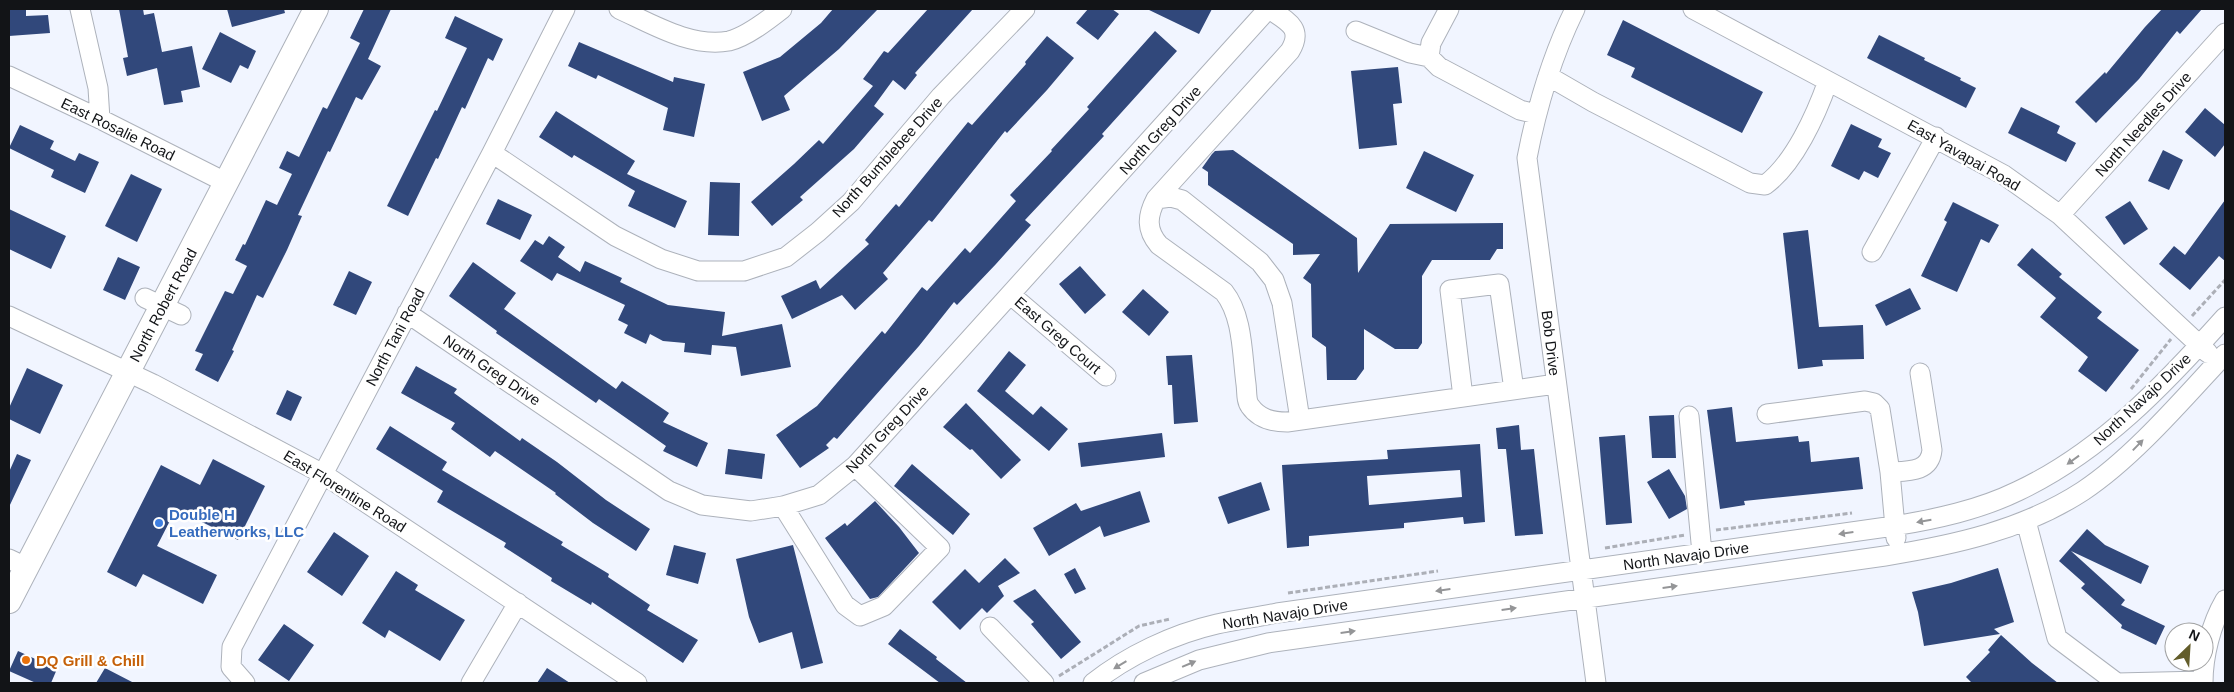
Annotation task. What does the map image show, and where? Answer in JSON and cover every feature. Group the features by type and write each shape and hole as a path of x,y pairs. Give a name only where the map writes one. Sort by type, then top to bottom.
{"main road":[{"name":"North Robert Road","path":"9,601 18,564 128,372 316,9"}],"street":[{"path":"80,9 98,88 100,119"},
{"name":"North Tani Road","path":"245,683 231,667 232,647 492,153 565,9"},
{"path":"619,9 679,35 705,43 730,41 762,24 782,9"},
{"name":"North Bumblebee Drive","path":"492,153 615,236 661,259 698,271 744,271 786,257 818,232 851,202 941,96 1025,9"},
{"path":"1269,9 1292,24 1296,34 1295,43 1290,51 1156,199 1148,217 1152,236 1159,245 1224,292 1231,300 1237,323 1248,404 1255,413 1273,422 1300,420 1556,384"},
{"name":"North Greg Drive","path":"407,313 669,491 702,505 751,511 783,506 819,495 855,466 1269,9"},
{"path":"1429,57 1431,43 1449,9"},
{"name":"Bob Drive","path":"1575,9 1548,76 1536,114 1527,158 1596,683"},
{"name":"East Yavapai Road","path":"1693,9 1936,137 2004,176 2060,215 2180,328 2199,345 2223,362"},
{"path":"1356,31 1410,52 1429,57 1439,67 1520,110 1536,114"},
{"name":"North Needles Drive","path":"2060,215 2225,33"},
{"name":"East Rosalie Road","path":"9,76 227,183"},
{"path":"1548,76 1593,102 1750,183 1765,185 1777,176 1808,129 1819,107 1828,80"},
{"path":"1872,252 1936,137"},
{"path":"1156,199 1170,197 1182,200 1260,262 1274,280 1282,303 1300,420"},
{"path":"1463,397 1450,290 1499,284 1514,390"},
{"name":"East Greg Court","path":"1011,295 1106,376"},
{"name":"East Florentine Road","path":"9,316 128,372 322,474 637,683"},
{"name":"North Navajo Drive","path":"1092,683 1138,655 1181,636 1215,625 1299,610 1894,526 1971,510 2017,492 2065,465 2109,434 2199,345 2225,316"},
{"name":"North Navajo Drive","path":"1144,683 1199,660 1268,643 1898,554 1981,537 2026,521 2083,491 2132,451 2223,362"},
{"path":"1890,472 1909,471 1925,466 1931,459 1932,450 1920,373"},
{"path":"1767,414 1865,401 1874,403 1880,409 1890,472 1898,554"},
{"path":"1689,416 1702,554"},
{"path":"783,506 845,605 860,616 884,606 940,548 855,466"},
{"path":"2026,521 2057,638 2117,683 2203,682 2205,654 2218,612 2225,600"},
{"path":"471,683 518,604"},
{"path":"1299,610 1303,638"},
{"path":"990,627 1047,682"}],"path":[{"path":"2124,395 2180,328 2225,280"},
{"path":"1578,552 1700,532 1855,512"},
{"path":"1278,595 1447,570"},
{"path":"1047,682 1139,626 1176,618"}],"building":[{"path":"9,9 26,9 26,16 48,15 50,33 9,36"},
{"path":"119,9 143,9 144,15 154,13 162,52 192,46 200,87 181,91 183,102 164,105 157,68 127,76 123,58 128,57"},
{"path":"227,9 284,9 285,13 232,27"},
{"path":"364,9 391,9 368,59 381,66 362,100 356,97 330,152 328,151 298,215 302,216 287,250 263,298 257,295 232,350 234,351 218,382 195,370 203,354 195,351 225,291 233,294 247,266 235,260 243,244 245,245 266,200 277,205 292,174 279,168 287,151 299,157 323,107 327,109 360,43 350,38"},
{"path":"833,9 878,9 839,49 784,96 790,110 762,121 743,72 780,57 821,23"},
{"path":"928,9 973,9 915,73 917,75 905,90 893,80 874,106 884,114 854,149 800,197 803,200 772,226 751,202 819,140 823,144 873,86 863,79 884,51 888,53"},
{"path":"1088,9 1112,9 1119,14 1098,40 1076,23"},
{"path":"1147,9 1212,9 1199,34"},
{"path":"2162,9 2202,9 2180,34 2177,31 2139,79 2096,123 2075,102 2105,72 2106,74"},
{"path":"455,16 503,39 493,61 488,58 465,109 462,107 438,159 436,158 408,216 387,206 435,110 437,111 467,48 445,38"},
{"path":"1623,20 1763,92 1742,133 1631,77 1635,68 1607,55"},
{"path":"1155,31 1177,51 1102,134 1104,136 1025,220 1031,225 996,264 957,305 954,302 919,346 837,439 834,437 826,445 829,448 800,468 776,435 817,406 882,331 885,334 922,287 927,291 965,248 970,253 1016,201 1010,195 1052,151 1089,109 1087,107"},
{"path":"220,32 256,51 248,69 240,65 231,83 202,69"},
{"path":"1879,35 1925,58 1924,60 1961,78 1960,80 1976,88 1966,108 1867,58"},
{"path":"1047,36 1074,58 1007,133 1005,131 932,222 929,220 883,273 888,279 855,310 842,295 792,319 781,296 816,280 820,289 869,244 865,240 896,204 899,207 968,122 972,125 1026,64 1025,62"},
{"path":"579,42 673,82 674,77 705,84 694,137 663,130 668,108 598,75 596,79 568,66"},
{"path":"1398,67 1402,103 1393,104 1397,145 1359,149 1351,71"},
{"path":"2021,107 2060,126 2057,133 2076,143 2066,162 2008,133"},
{"path":"2205,108 2225,125 2225,144 2215,157 2185,132"},
{"path":"556,111 635,161 627,174 687,201 675,228 628,206 635,191 574,155 572,158 539,137"},
{"path":"1851,124 1882,139 1878,147 1891,153 1878,178 1864,171 1859,180 1831,166"},
{"path":"20,125 54,141 50,149 75,161 79,153 99,162 85,193 51,177 54,170 9,148"},
{"path":"1233,150 1357,238 1358,273 1390,224 1503,223 1503,249 1497,249 1490,260 1432,260 1422,276 1422,343 1418,349 1395,349 1364,329 1364,369 1356,380 1327,380 1326,347 1312,337 1311,284 1303,278 1320,254 1293,255 1293,244 1208,185 1208,172 1202,168 1212,154 1215,151"},
{"path":"2163,150 2183,160 2169,190 2148,181"},
{"path":"1424,151 1474,175 1456,212 1406,188"},
{"path":"131,174 162,189 137,242 105,226"},
{"path":"710,182 740,183 739,236 708,235"},
{"path":"498,199 532,215 520,240 486,224"},
{"path":"2225,200 2225,261 2219,256 2190,290 2159,264 2174,246 2185,255"},
{"path":"2130,201 2148,229 2124,245 2105,217"},
{"path":"1953,202 1999,225 1989,243 1981,239 1957,292 1921,276 1947,222 1944,220"},
{"path":"9,209 66,236 51,269 9,249"},
{"path":"1808,230 1819,327 1863,325 1864,359 1822,360 1823,366 1798,369 1783,233"},
{"path":"549,236 565,247 558,257 580,272 585,261 622,278 620,282 668,305 725,312 722,336 782,324 791,367 741,376 736,347 712,345 711,355 684,352 685,343 663,341 650,334 646,344 624,333 628,325 618,320 625,305 557,273 552,281 520,261 535,240 543,245"},
{"path":"2032,248 2062,274 2059,277 2102,312 2097,318 2139,350 2106,392 2078,371 2088,357 2040,317 2056,298 2017,265"},
{"path":"118,257 140,267 125,300 103,290"},
{"path":"473,262 516,293 504,309 616,389 622,381 669,413 663,422 708,443 697,467 663,451 666,446 599,399 596,403 496,333 497,331 449,296"},
{"path":"1080,266 1106,295 1085,314 1059,284"},
{"path":"349,271 372,282 356,315 333,305"},
{"path":"1910,288 1921,309 1886,326 1875,305"},
{"path":"1143,289 1169,312 1149,336 1122,312"},
{"path":"1009,351 1026,365 1005,391 1033,415 1041,406 1068,429 1049,451 977,391"},
{"path":"1192,355 1198,422 1174,424 1172,385 1168,385 1166,356"},
{"path":"416,366 457,389 454,393 520,441 522,438 606,500 650,529 636,551 593,523 556,493 495,451 490,457 451,429 455,423 401,393"},
{"path":"27,368 63,385 40,434 9,419 9,408"},
{"path":"287,390 302,397 291,421 276,414"},
{"path":"966,403 1021,460 1001,479 972,449 970,450 943,427"},
{"path":"1732,407 1736,442 1798,436 1799,442 1809,441 1811,462 1859,457 1863,489 1744,501 1745,505 1720,509 1707,410"},
{"path":"1674,415 1676,458 1652,458 1649,416"},
{"path":"1519,425 1521,450 1534,449 1543,534 1515,536 1506,449 1498,449 1496,428"},
{"path":"390,426 447,462 442,470 563,542 561,545 609,574 608,577 650,605 647,610 698,640 683,663 592,602 591,605 551,581 552,578 504,547 506,543 437,502 443,491 376,449"},
{"path":"1162,433 1165,457 1081,467 1078,443"},
{"path":"1625,435 1632,523 1606,525 1599,437"},
{"path":"1480,444 1485,522 1464,524 1463,517 1404,523 1404,528 1309,536 1309,546 1287,548 1282,465 1388,459 1387,450","holes":["1460,470 1462,497 1369,505 1367,476"]},
{"path":"728,449 765,454 762,479 725,474"},
{"path":"17,454 31,460 9,507 9,472"},
{"path":"213,459 265,486 238,540 176,509 157,546 217,575 203,604 143,574 136,587 107,572 161,465 200,485"},
{"path":"912,464 970,514 953,535 894,486"},
{"path":"1669,469 1685,496 1687,509 1669,519 1647,482"},
{"path":"1261,482 1270,510 1228,524 1218,497"},
{"path":"1140,491 1150,522 1104,537 1100,526 1049,556 1033,528 1076,503 1081,511"},
{"path":"875,501 899,527 919,553 878,597 870,599 825,538 845,523 847,526"},
{"path":"2087,529 2105,545 2149,566 2141,584 2071,551 2125,600 2121,605 2164,626 2156,645 2121,628 2122,625 2081,588 2085,584 2059,561"},
{"path":"334,532 369,556 342,596 307,572"},
{"path":"674,545 706,553 698,584 666,575"},
{"path":"793,545 823,663 801,669 792,632 759,643 749,617 736,559"},
{"path":"1005,558 1020,573 998,586 1004,596 987,613 982,608 960,630 932,602 965,569 979,583"},
{"path":"1075,568 1086,589 1075,594 1064,574"},
{"path":"1998,568 2014,622 1994,629 2000,634 1924,646 1918,612 1912,592 1951,583"},
{"path":"396,571 418,585 415,590 465,620 440,661 389,630 385,638 362,623"},
{"path":"1035,589 1081,642 1061,659 1031,624 1034,622 1013,601"},
{"path":"284,624 314,645 289,681 258,660"},
{"path":"900,629 967,683 940,683 888,644"},
{"path":"2001,635 2058,683 1972,683 1966,677 1990,652 1988,650"},
{"name":"DQ Grill & Chill","path":"18,651 57,669 51,683 36,683 9,671"},
{"path":"105,668 134,683 96,683"},
{"path":"547,668 570,683 537,683"}],"place":[{"name":"Double H Leatherworks, LLC","path":"159,523"},
{"name":"DQ Grill & Chill","path":"26,660"}]}
